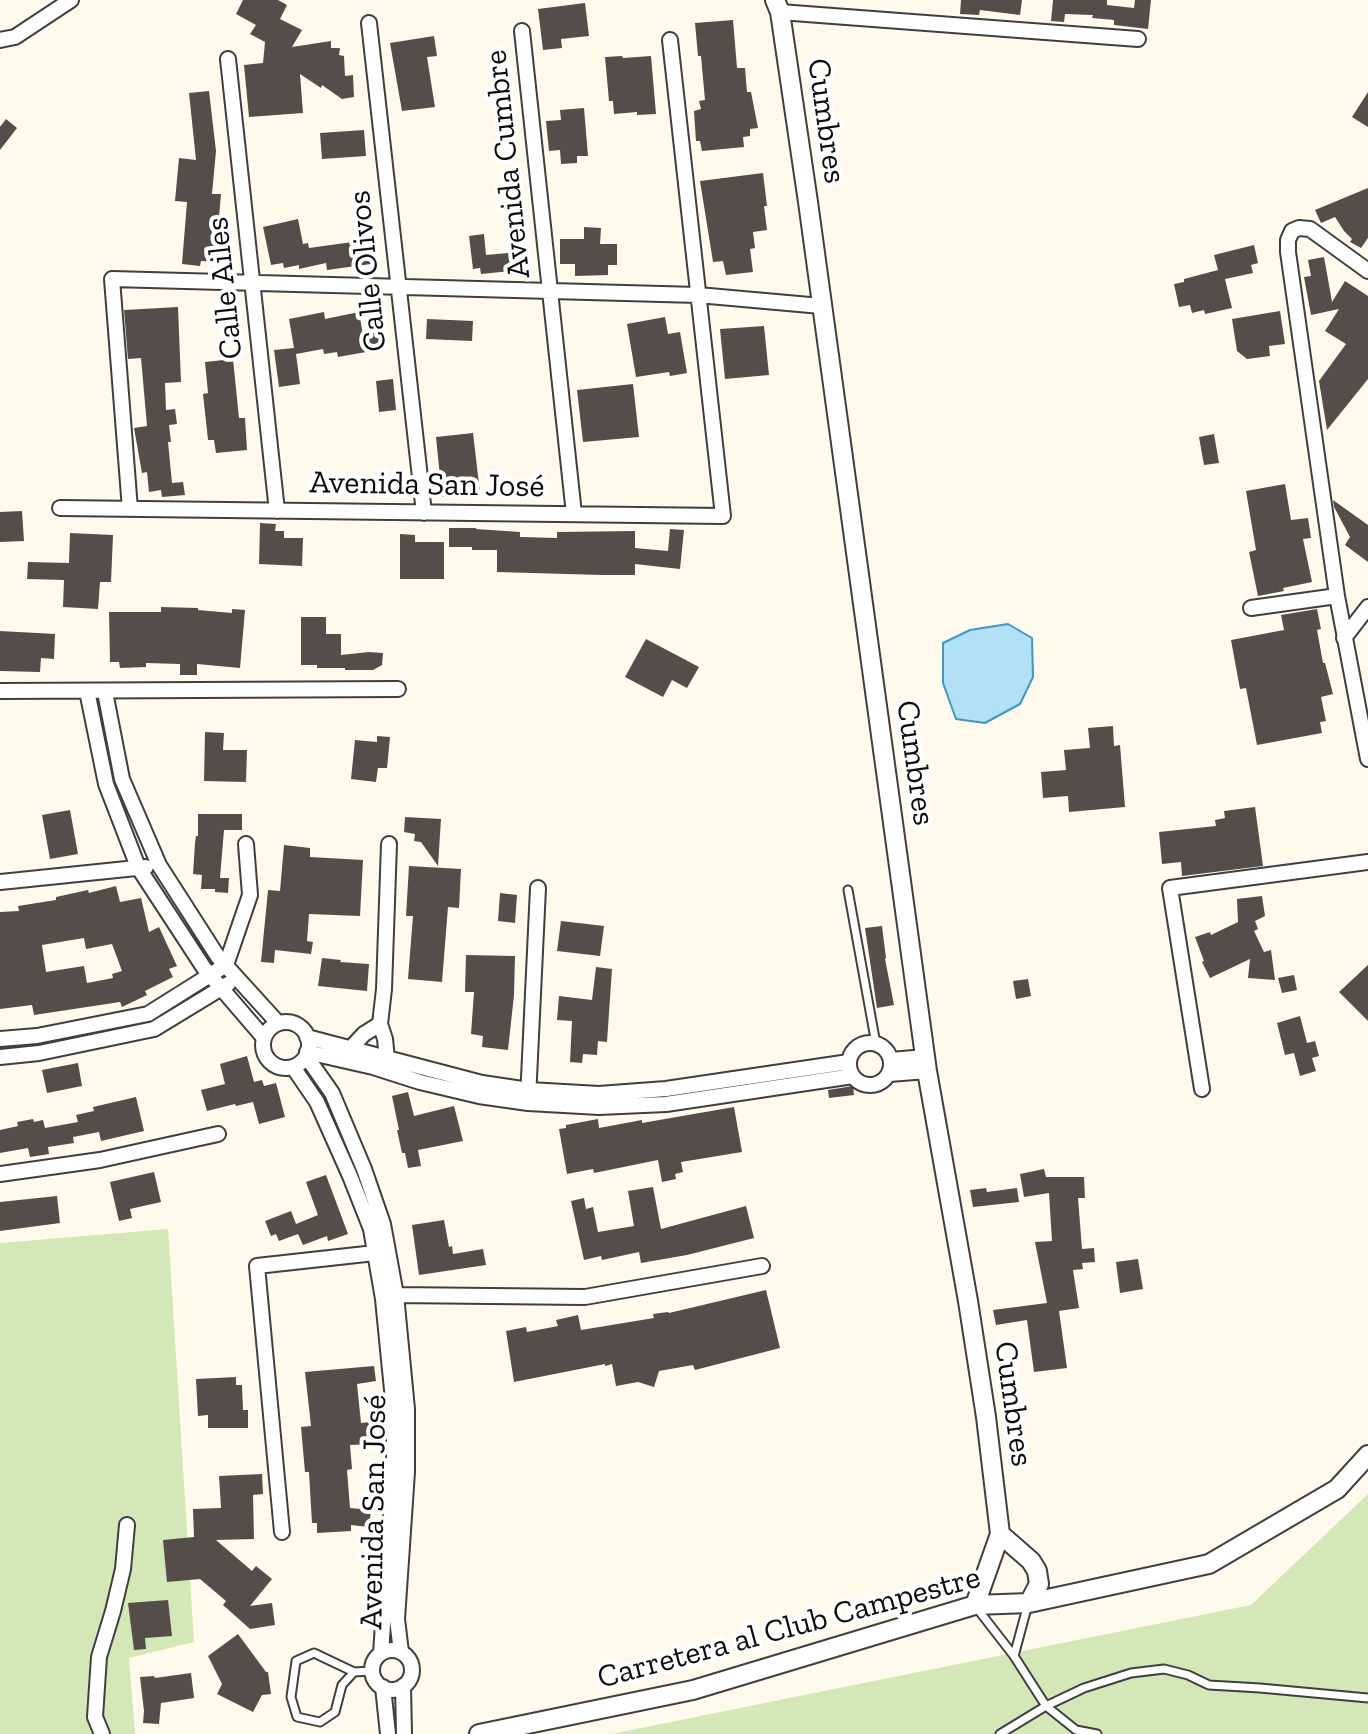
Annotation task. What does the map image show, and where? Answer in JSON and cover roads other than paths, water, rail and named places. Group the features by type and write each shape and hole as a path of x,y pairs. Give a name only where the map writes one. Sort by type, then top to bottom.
{"street":[{"path":"0,40 15,37 71,0"},
{"path":"778,6 1138,39"},
{"name":"Cumbres","path":"778,6 808,202 926,1064 986,1417 1000,1534 975,1605"},
{"name":"Calle Olivos","path":"369,23 424,513"},
{"name":"Avenida Cumbre","path":"522,31 550,291"},
{"path":"670,40 698,295"},
{"name":"Calle Ailes","path":"228,59 277,511"},
{"path":"1368,271 1310,229 1292,231 1288,252 1337,596 1368,759"},
{"name":"Avenida Cumbre","path":"130,509 112,279 698,295 821,306"},
{"path":"550,291 574,514"},
{"name":"Avenida San José","path":"130,509 723,516 698,295"},
{"path":"60,508 130,509"},
{"path":"1251,608 1337,596"},
{"path":"1344,638 1368,607"},
{"path":"0,691 398,689"},
{"path":"87,691 106,784 138,867 204,968 264,1038"},
{"path":"105,692 122,779 159,865 218,957 278,1023"},
{"path":"0,1039 37,1036 148,1014 226,965 250,895 246,844"},
{"path":"387,1059 380,1024 389,844"},
{"path":"1202,1089 1170,888 1368,862"},
{"path":"0,882 159,865"},
{"path":"528,1097 538,888"},
{"path":"0,1057 39,1053 154,1029 237,977"},
{"path":"285,1022 299,1026 307,1048 293,1067 279,1067 267,1059 264,1038 278,1023 285,1022"},
{"path":"350,1049 364,1034 380,1024"},
{"path":"869,1043 883,1047 890,1067 885,1080 871,1085 858,1081 851,1069 856,1049 869,1043"},
{"path":"307,1048 350,1049 528,1097"},
{"path":"307,1048 479,1096 528,1097 599,1107 666,1104 732,1086 851,1069"},
{"name":"Avenida San José","path":"307,1048 338,1105 383,1224 383,1299 394,1410 394,1471 381,1653"},
{"path":"890,1067 926,1064"},
{"name":"Avenida San José","path":"293,1067 317,1102 382,1252 396,1295 407,1409 407,1472 397,1619 401,1652"},
{"path":"0,1174 100,1160 218,1134"},
{"path":"282,1532 257,1266 382,1252"},
{"path":"396,1295 585,1297 762,1266"},
{"name":"Carretera al Club Campestre","path":"479,1734 693,1690 975,1605 1029,1603 1209,1564 1337,1489 1368,1455"},
{"path":"102,1734 95,1717 99,1657 123,1569 127,1525"},
{"path":"1000,1534 1031,1561 1037,1571 1039,1584 1029,1603"},
{"path":"403,1686 390,1689 374,1678 372,1671 381,1653 387,1650 401,1652 407,1656 412,1668 403,1686 404,1734"},
{"path":"383,1687 388,1734"}],"lane":[{"path":"848,890 876,1044"},
{"path":"1014,1656 1029,1603"},
{"path":"975,1605 1014,1656 1046,1706 1076,1730 1097,1734"},
{"path":"354,1672 342,1685 335,1712 320,1722 297,1717 291,1697 296,1661 314,1653 354,1672 372,1671"},
{"path":"1000,1734 1046,1706 1084,1688 1131,1673 1164,1669 1209,1685 1368,1698"}],"water":[{"path":"1008,624 1032,638 1033,677 1020,704 985,723 956,719 943,683 943,643 970,630"}]}
